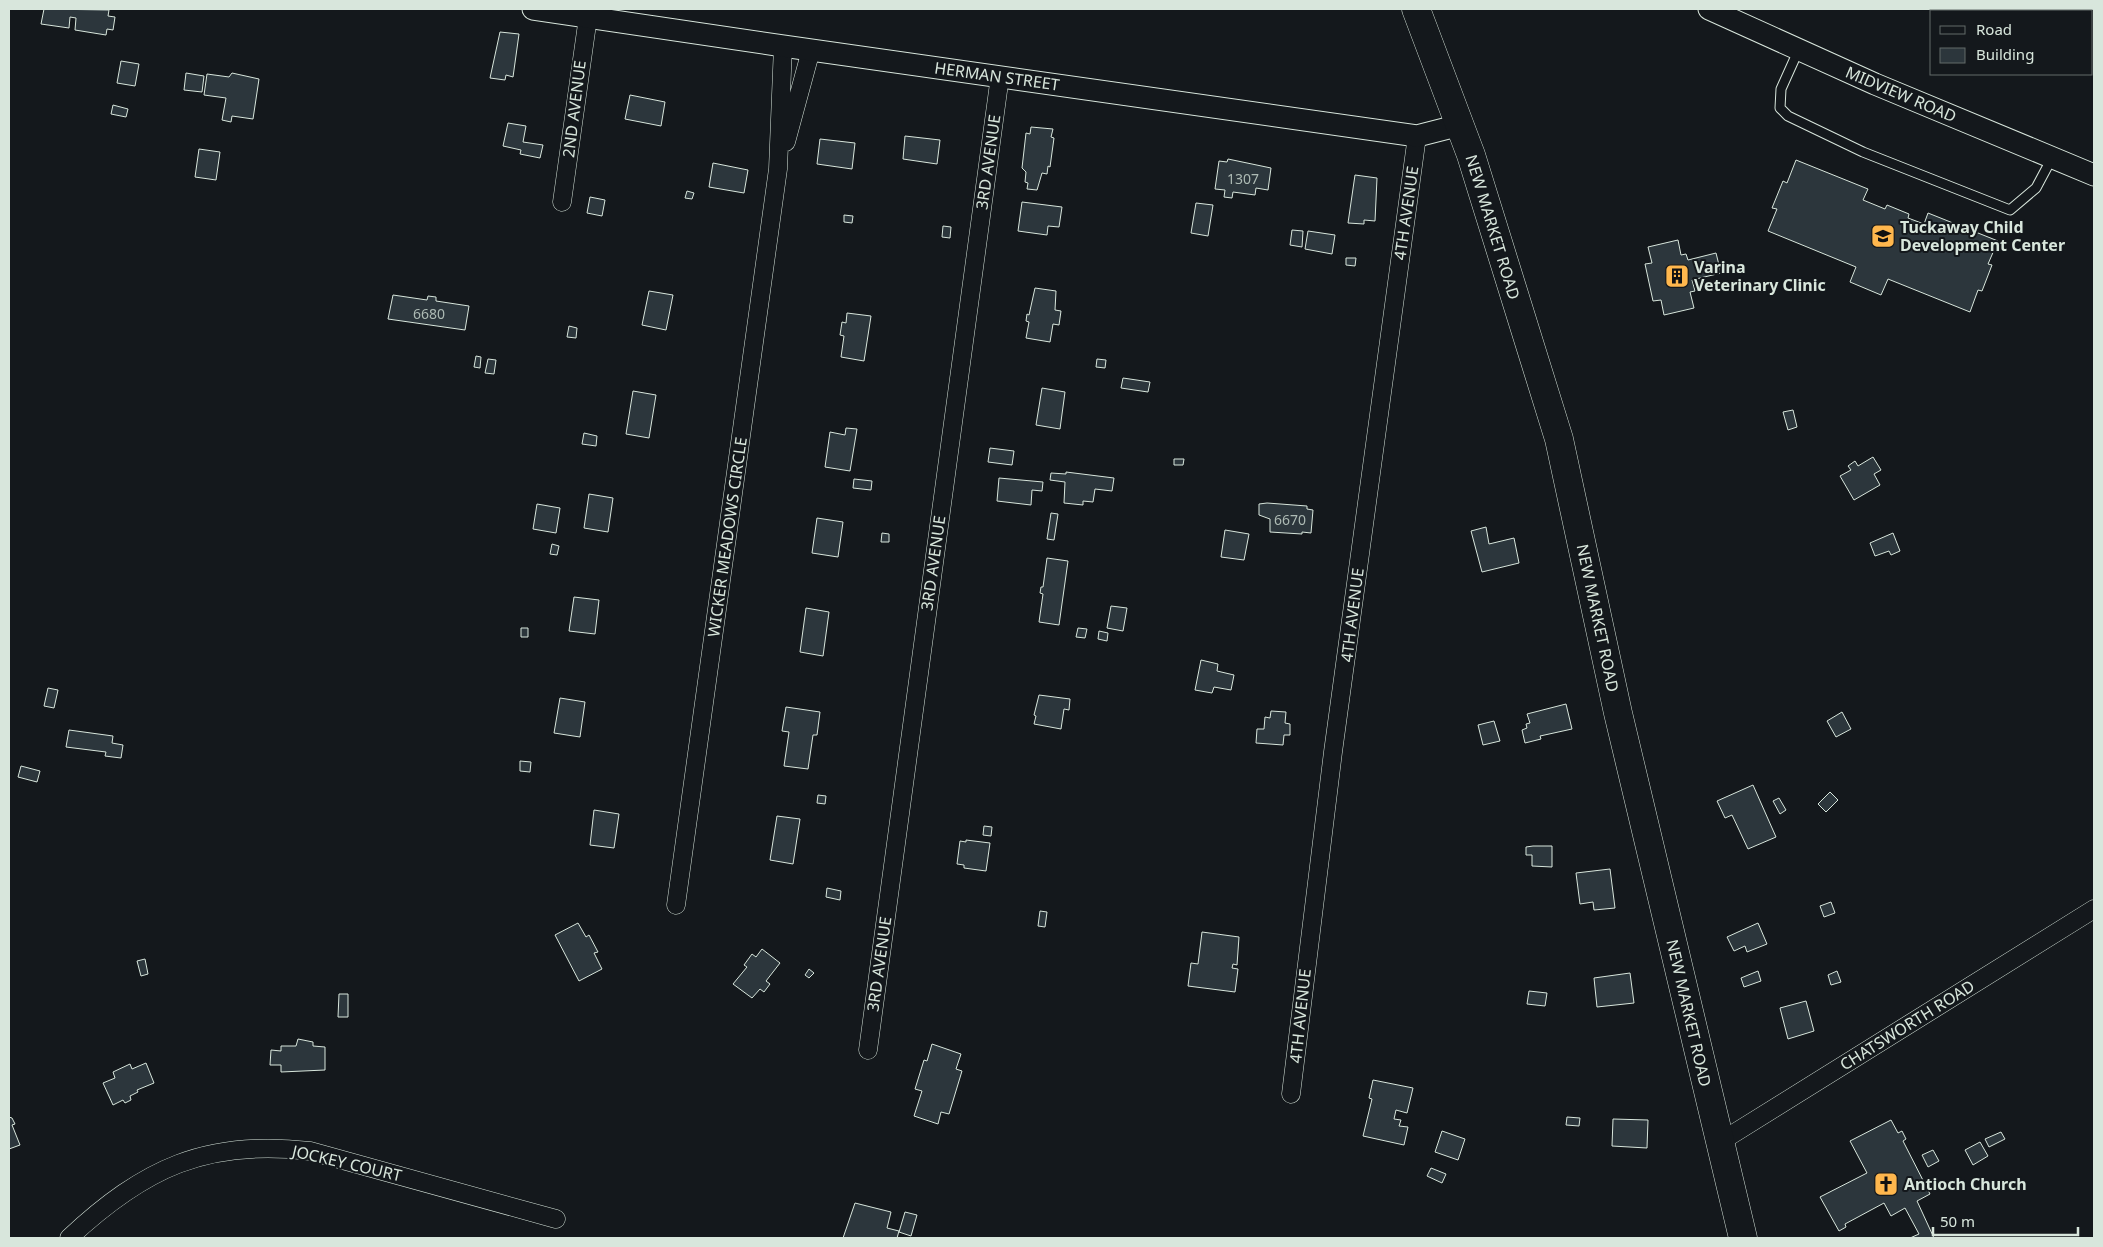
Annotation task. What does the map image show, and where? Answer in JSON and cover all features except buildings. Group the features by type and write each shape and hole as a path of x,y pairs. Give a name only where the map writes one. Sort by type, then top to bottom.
{"main road":[{"name":"NEW MARKET ROAD","path":"1416,9 1471,155 1559,439 1618,714 1743,1238"}],"street":[{"name":"HERMAN STREET","path":"533,9 1417,136 1460,125"},
{"name":"MIDVIEW ROAD","path":"1709,9 2094,175"},
{"name":"2ND AVENUE","path":"562,202 588,16"},
{"name":"WICKER MEADOWS CIRCLE","path":"676,905 778,169 783,46"},
{"name":"WICKER MEADOWS CIRCLE","path":"778,169 811,50"},
{"name":"3RD AVENUE","path":"868,1050 1000,76"},
{"name":"4TH AVENUE","path":"1291,1094 1333,752 1417,136"},
{"name":"CHATSWORTH ROAD","path":"1720,1142 2094,909"},
{"name":"JOCKEY COURT","path":"69,1238 100,1209 131,1186 166,1168 200,1156 239,1149 278,1147 319,1153 556,1219"}],"lane":[{"path":"1799,49 1781,89 1780,108 1788,116 1863,152 2010,210 2036,188 2052,158"}],"place":[{"name":"Tuckaway Child Development Center","path":"1883,236"},
{"name":"Varina Veterinary Clinic","path":"1677,276"},
{"name":"Antioch Church","path":"1886,1184"}]}
